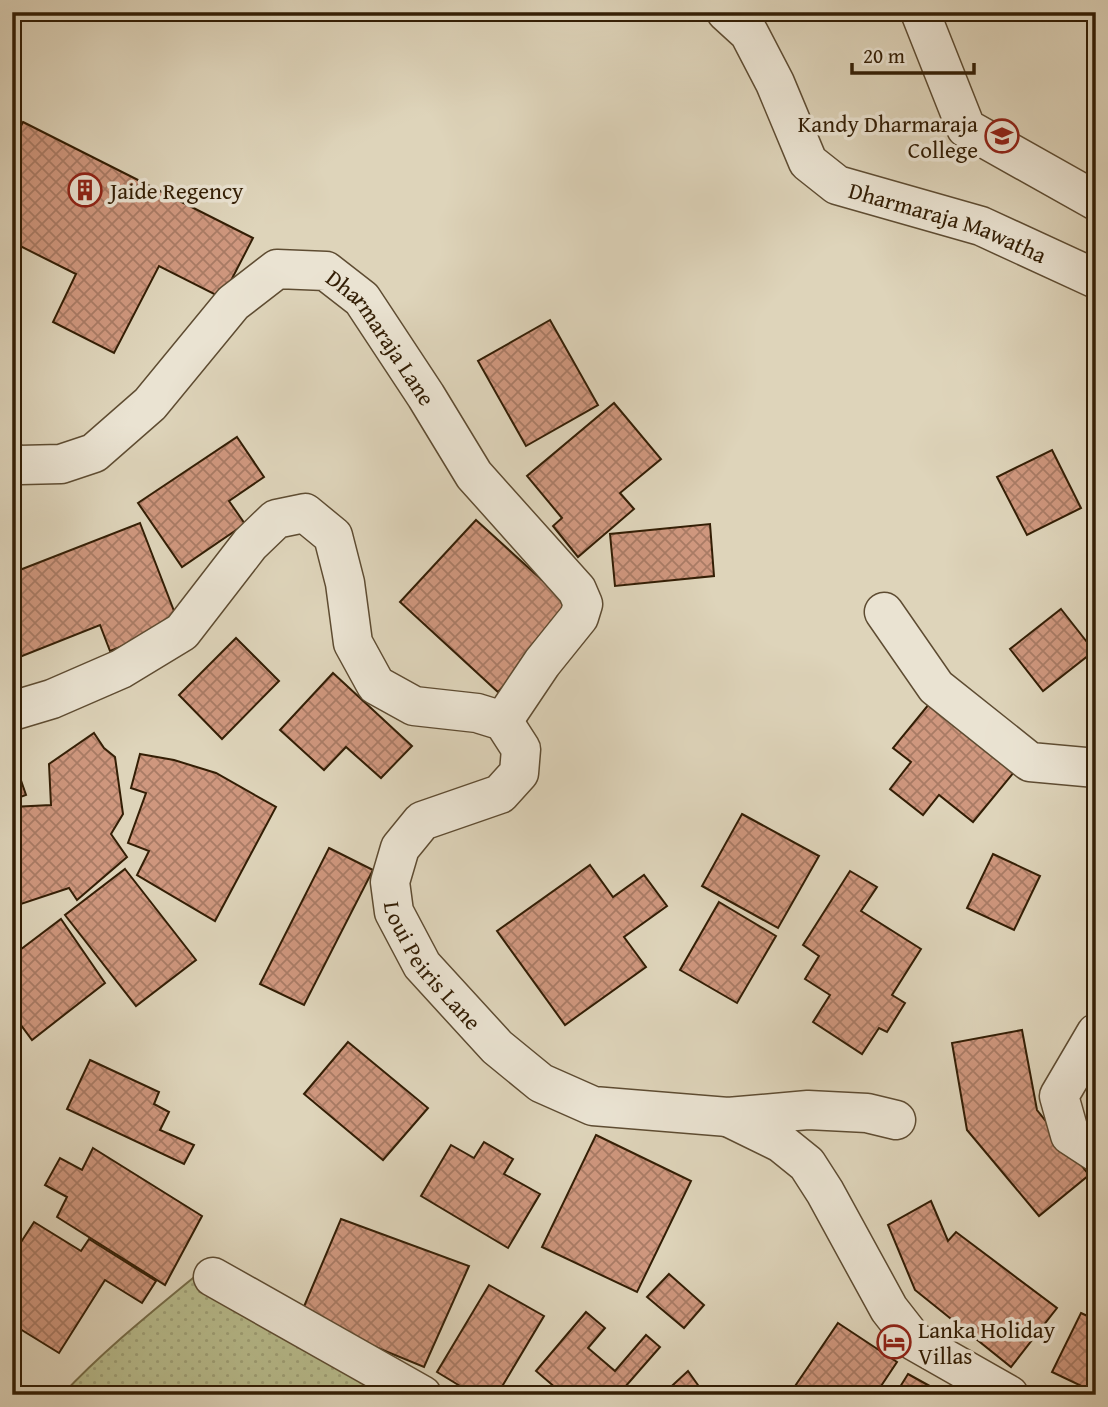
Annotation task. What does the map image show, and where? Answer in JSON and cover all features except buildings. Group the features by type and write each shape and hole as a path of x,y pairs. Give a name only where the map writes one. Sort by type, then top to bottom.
{"street":[{"name":"Dharmaraja Mawatha","path":"726,12 749,33 775,83 808,162 837,185 981,226 1096,279"},
{"path":"920,12 966,128 1096,201"},
{"name":"Dharmaraja Lane","path":"12,463 61,464 94,453 150,404 233,303 276,269 326,271 362,299 474,475 577,590 583,604 579,617 542,663 503,721"},
{"path":"12,711 52,699 121,669 183,632 250,544 276,519 305,513 333,536 345,583 353,643 376,685 414,706 477,713 503,721"},
{"path":"884,612 936,687 1030,762 1096,768"},
{"name":"Loui Peiris Lane","path":"503,721 520,749 520,774 500,794 422,821 400,848 390,882 394,912 422,965 497,1047 541,1083 593,1106 728,1117 808,1110 867,1113 896,1120"},
{"path":"1096,1033 1059,1096 1070,1135 1096,1152"},
{"path":"728,1117 781,1143 807,1164 889,1309 914,1341 1009,1395"},
{"path":"213,1277 422,1395"}],"green space":[{"path":"193,1278 261,1315 383,1395 62,1395 109,1349"}],"place":[{"name":"Kandy Dharmaraja College","path":"1002,136"},
{"name":"Jaide Regency","path":"85,190"},
{"name":"Lanka Holiday Villas","path":"894,1342"}]}
